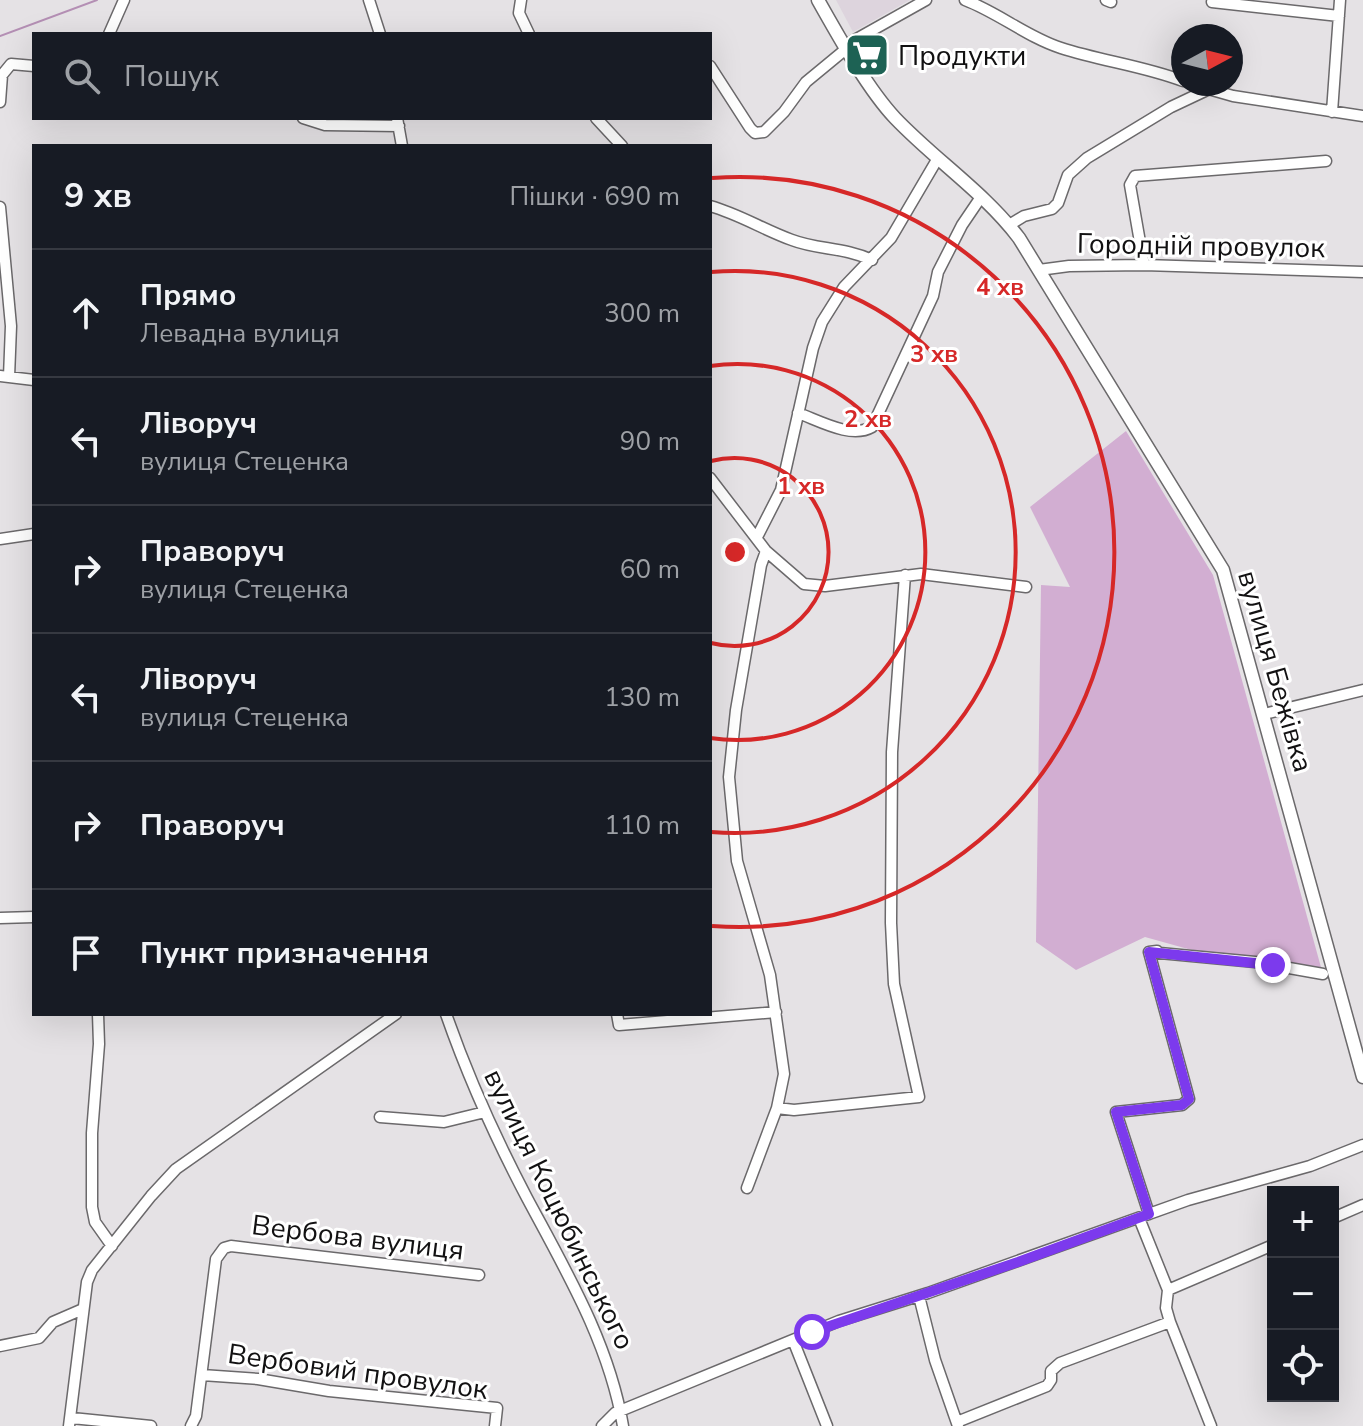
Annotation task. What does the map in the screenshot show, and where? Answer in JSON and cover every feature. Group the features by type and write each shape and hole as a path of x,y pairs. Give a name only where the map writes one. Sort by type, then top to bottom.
{"main road":[{"name":"вулиця Бежівка","path":"818,0 845,48 894,117 1009,225 1223,570 1363,1077"}],"street":[{"path":"110,32 124,0"},
{"path":"369,0 379,32"},
{"path":"521,0 519,13 528,32"},
{"path":"712,69 750,128 755,133 764,132 784,112 806,82 845,48 926,0"},
{"path":"965,0 1059,47 1171,78"},
{"path":"1332,112 1340,0"},
{"path":"1212,2 1339,16"},
{"path":"0,102 2,75 11,64 32,66"},
{"path":"1009,225 1024,216 1052,209 1058,203 1068,175 1087,158 1194,96"},
{"path":"1241,96 1363,116"},
{"path":"309,120 325,125 398,122 402,144"},
{"path":"598,120 620,144"},
{"path":"757,537 781,490 813,348 822,322 844,287 891,238 938,158"},
{"path":"1144,265 1130,185 1135,176 1326,161"},
{"path":"798,413 851,432 872,427 933,296 938,272 962,225 981,197"},
{"path":"0,207 11,326 4,376 32,380"},
{"path":"712,207 793,241 840,248 872,260"},
{"name":"Городній провулок","path":"1039,270 1069,266 1144,265 1363,272"},
{"path":"712,481 766,551 795,578 815,586 921,574 1026,587"},
{"path":"0,539 32,534"},
{"path":"747,1188 777,1108 784,1074 770,975 737,861 729,777 736,710 766,551"},
{"path":"777,1108 794,1110 919,1097 894,984 891,923 892,752 905,575"},
{"path":"1264,714 1363,690"},
{"path":"0,918 32,917"},
{"path":"1211,1426 1170,1322 1166,1308 1168,1290 1116,1112 1182,1105 1189,1099 1153,952 1255,962 1323,974"},
{"path":"617,1016 619,1025 776,1012"},
{"path":"98,1016 92,1207 101,1234 112,1246"},
{"path":"151,1426 70,1422 84,1294 92,1270 176,1169 393,1016"},
{"name":"вулиця Коцюбинського","path":"447,1016 485,1112 527,1197 560,1254 595,1332 613,1378 623,1426"},
{"path":"380,1117 444,1122 485,1112"},
{"path":"602,1426 621,1411 839,1321 1235,1185 1310,1166 1363,1145"},
{"path":"1339,1215 1363,1205"},
{"name":"Вербова вулиця","path":"191,1426 196,1416 216,1259 224,1248 231,1246 479,1275"},
{"path":"1168,1290 1267,1248"},
{"path":"919,1296 935,1360 958,1424 1047,1386 1051,1371 1060,1363 1170,1322"},
{"path":"0,1346 39,1338 53,1322 83,1309"},
{"path":"793,1340 827,1426"},
{"name":"Вербовий провулок","path":"202,1375 497,1408 495,1426"}],"shaded area":[{"path":"836,0 910,0 853,32"},
{"path":"1126,431 1213,575 1322,971 1188,949 1145,937 1076,970 1036,942 1041,585 1070,587 1030,507"}],"waterway":[{"path":"0,36 97,0"}],"place":[{"name":"Продукти","path":"867,55"}],"route":[{"path":"812,1332 1149,1214 1116,1112 1182,1105 1189,1099 1149,952 1273,965"}]}
